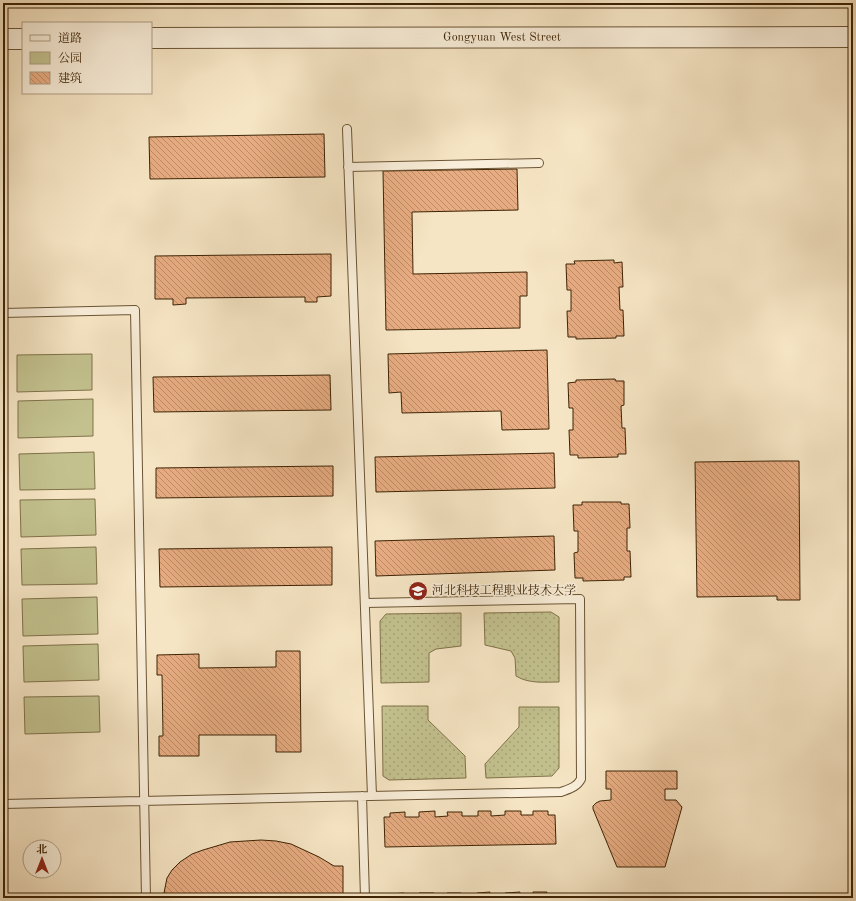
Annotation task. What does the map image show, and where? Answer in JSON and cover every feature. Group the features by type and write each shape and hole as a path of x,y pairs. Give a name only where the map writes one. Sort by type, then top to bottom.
{"street":[{"name":"Gongyuan West Street","path":"152,38 853,37"},
{"path":"3,39 22,39"}],"lane":[{"path":"347,129 372,796"},
{"path":"348,167 539,163"},
{"path":"3,313 135,310 146,898"},
{"path":"3,804 561,792 573,788 579,783 581,779 580,599 365,603"},
{"path":"362,796 364,898"}],"green space":[{"path":"92,354 92,390 17,392 17,355"},
{"path":"93,399 93,436 18,438 18,401"},
{"path":"94,452 95,489 20,490 19,454"},
{"path":"95,499 96,535 21,537 20,500"},
{"path":"96,547 97,584 22,585 21,549"},
{"path":"97,597 98,634 23,636 22,599"},
{"path":"551,612 559,617 559,682 537,682 521,679 516,676 515,658 511,651 485,645 484,613"},
{"path":"461,613 461,646 436,649 429,653 429,682 381,683 380,621 386,614"},
{"path":"98,644 99,680 24,682 23,646"},
{"path":"99,696 100,732 25,734 24,697"},
{"path":"382,706 428,706 428,720 465,756 466,778 389,780 383,776"},
{"path":"519,707 559,707 559,768 552,776 486,778 485,764 519,727"}],"building":[{"path":"324,134 325,177 150,179 149,137"},
{"path":"517,169 518,210 412,212 413,274 527,272 527,296 520,296 520,328 386,330 383,171"},
{"path":"331,254 331,296 317,297 317,302 305,302 305,297 186,298 186,304 173,305 173,299 155,299 155,256"},
{"path":"614,260 614,263 622,262 623,287 619,287 620,310 623,310 624,336 616,336 616,338 576,339 576,337 568,337 567,311 571,311 571,290 567,290 566,264 575,264 574,261"},
{"path":"547,350 549,429 502,430 501,411 402,413 401,392 389,393 388,354"},
{"path":"330,375 331,410 154,412 153,377"},
{"path":"615,379 616,381 624,381 624,405 621,406 622,428 625,428 626,454 618,454 618,457 578,458 578,455 570,455 569,430 573,430 573,408 569,408 568,383 576,382 576,380"},
{"path":"554,453 555,488 376,492 375,457"},
{"path":"799,461 800,600 777,600 777,596 697,597 695,462"},
{"path":"333,466 333,496 156,498 156,468"},
{"path":"582,502 621,502 621,504 629,504 630,528 627,528 627,551 630,551 631,577 624,577 624,580 583,581 583,578 575,578 574,553 578,552 578,531 574,531 573,505 582,505"},
{"path":"554,536 555,570 376,576 375,541"},
{"path":"332,547 332,585 160,587 159,549"},
{"path":"276,651 300,651 301,752 276,752 276,735 199,735 199,756 159,756 159,736 163,736 162,675 157,675 157,655 199,654 199,668 276,667"},
{"path":"606,771 677,771 677,789 665,789 665,800 676,800 682,807 665,867 617,867 593,809 593,806 600,801 611,800 611,789 606,789"},
{"path":"435,811 435,817 448,816 447,812 462,812 462,816 478,816 478,811 491,811 491,816 505,815 505,811 521,811 521,815 533,815 533,811 548,811 548,815 555,815 556,844 385,847 384,817 390,817 390,813 405,812 405,817 419,817 419,812"},
{"path":"261,840 291,844 334,866 343,866 343,898 163,898 167,878 172,870 180,862 192,854 230,842"},
{"path":"490,892 490,897 505,897 505,893 520,892 520,896 533,896 533,892 547,892 547,896 555,896 555,898 447,898 447,893 461,893 461,897 477,897 477,893"},
{"path":"404,893 404,898 390,898 389,894"},
{"path":"419,893 434,893 434,898 418,898"}],"place":[{"name":"河北科技工程职业技术大学","path":"418,591"}]}
